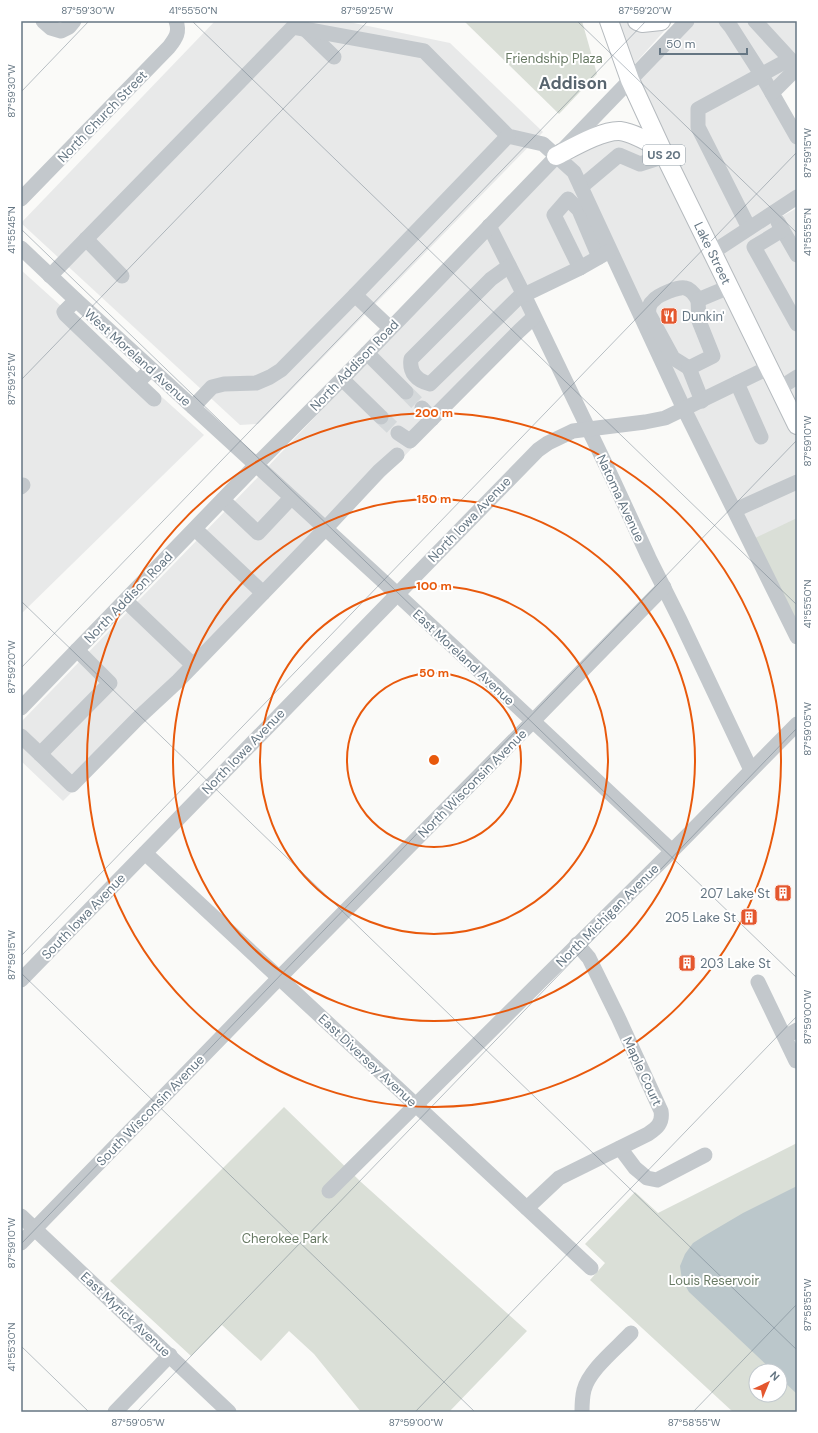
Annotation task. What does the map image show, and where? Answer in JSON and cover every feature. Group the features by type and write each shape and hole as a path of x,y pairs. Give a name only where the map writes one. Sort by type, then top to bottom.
{"main road":[{"name":"US 20","path":"609,21 630,80"},
{"path":"637,21 645,23 661,21"},
{"name":"Lake Street","path":"630,80 797,426"},
{"path":"556,156 601,134 619,131 645,140 664,153"}],"street":[{"path":"43,21 51,28 61,31 69,27 74,21"},
{"name":"North Addison Road","path":"21,708 256,465 342,379 687,21"},
{"path":"745,21 729,24 761,74 797,137"},
{"path":"749,228 698,127 698,109 790,59 755,21"},
{"name":"North Church Street","path":"24,189 169,48 176,39 177,25"},
{"path":"50,276 293,27 424,51 508,136 543,144 574,172 581,186 605,254"},
{"path":"305,29 334,57"},
{"path":"772,93 797,68"},
{"path":"193,407 212,387 224,384 256,383 281,370 508,136"},
{"path":"581,186 619,155 640,164 664,153"},
{"path":"713,252 797,197"},
{"path":"580,268 554,214 568,199 579,210 605,254 735,510 797,637"},
{"path":"772,213 797,255"},
{"name":"Natoma Avenue","path":"489,226 588,428 751,770"},
{"path":"782,230 754,247 797,324"},
{"path":"86,239 122,276"},
{"name":"West Moreland Avenue","path":"21,248 256,465"},
{"path":"509,266 491,279 411,359 410,366 412,373 422,382 430,384 523,294 580,268 605,254"},
{"path":"690,368 713,356 699,321 698,300 692,292 685,288 677,287 654,300 648,308 649,314 673,358 690,368 702,401"},
{"path":"698,300 729,287"},
{"path":"355,295 390,328"},
{"path":"76,300 64,312 65,314 154,399"},
{"path":"404,437 432,419 534,317"},
{"path":"367,353 406,392"},
{"name":"North Iowa Avenue","path":"145,852 538,450 563,435 573,431 665,418 768,368"},
{"path":"137,383 151,369"},
{"path":"778,389 797,377"},
{"path":"342,379 381,417"},
{"path":"737,383 761,437"},
{"path":"422,408 432,419"},
{"path":"21,736 72,785 137,718 193,665 379,471 397,455"},
{"name":"East Moreland Avenue","path":"256,465 397,594 672,851"},
{"path":"735,510 797,482"},
{"path":"223,500 258,533 291,498"},
{"path":"195,529 263,593"},
{"name":"North Wisconsin Avenue","path":"279,978 664,587"},
{"path":"126,601 193,665"},
{"path":"40,754 110,683 77,650"},
{"name":"North Michigan Avenue","path":"329,1191 576,944 672,851 751,770 794,734"},
{"name":"East Diversey Avenue","path":"145,852 591,1268"},
{"name":"South Iowa Avenue","path":"21,980 145,852"},
{"name":"Maple Court","path":"528,1208 559,1178 648,1134 657,1128 661,1119 661,1111 618,1017 589,958 576,944"},
{"name":"South Wisconsin Avenue","path":"21,1243 279,978"},
{"path":"758,982 791,1034 796,1061 797,1060"},
{"path":"620,1148 635,1168 647,1178 657,1180 705,1155"},
{"name":"East Myrick Avenue","path":"21,1216 229,1412"},
{"path":"582,1412 584,1389 594,1371 631,1333"},
{"path":"115,1412 170,1355"}],"shaded area":[{"path":"215,21 344,21 450,43 543,132 258,424 240,425 21,223"},
{"path":"618,21 673,21 632,67"},
{"path":"696,21 797,21 797,75 780,93 797,123 797,193 714,247 634,84"},
{"path":"620,134 636,143 650,154 674,181 797,428 797,642 611,257 527,296 496,229 559,164"},
{"path":"797,208 797,414 717,252"},
{"path":"491,231 534,322 332,531 63,801 21,761 21,722 259,476"},
{"path":"21,270 204,435 21,614"},
{"path":"797,1186 797,1394 788,1386 788,1363 764,1363 689,1292 682,1280 680,1266 685,1254 693,1243 743,1213"}],"green space":[{"name":"Friendship Plaza","path":"464,21 582,21 597,74 559,114"},
{"path":"797,518 797,626 753,539"},
{"name":"Cherokee Park","path":"284,1107 361,1182 527,1331 449,1412 361,1412 314,1354 289,1331 261,1361 222,1325 191,1356 110,1281"},
{"name":"Louis Reservoir","path":"797,1143 797,1412 733,1412 590,1280 605,1263 585,1244 635,1192 658,1213"}],"tunnel":[{"path":"406,392 422,408"},
{"path":"381,417 398,433"}],"place":[{"name":"Dunkin'","path":"669,316"},
{"name":"207 Lake St","path":"783,893"},
{"name":"205 Lake St","path":"749,917"},
{"name":"203 Lake St","path":"687,963"}],"district":[{"name":"Addison","path":"573,83"}]}
